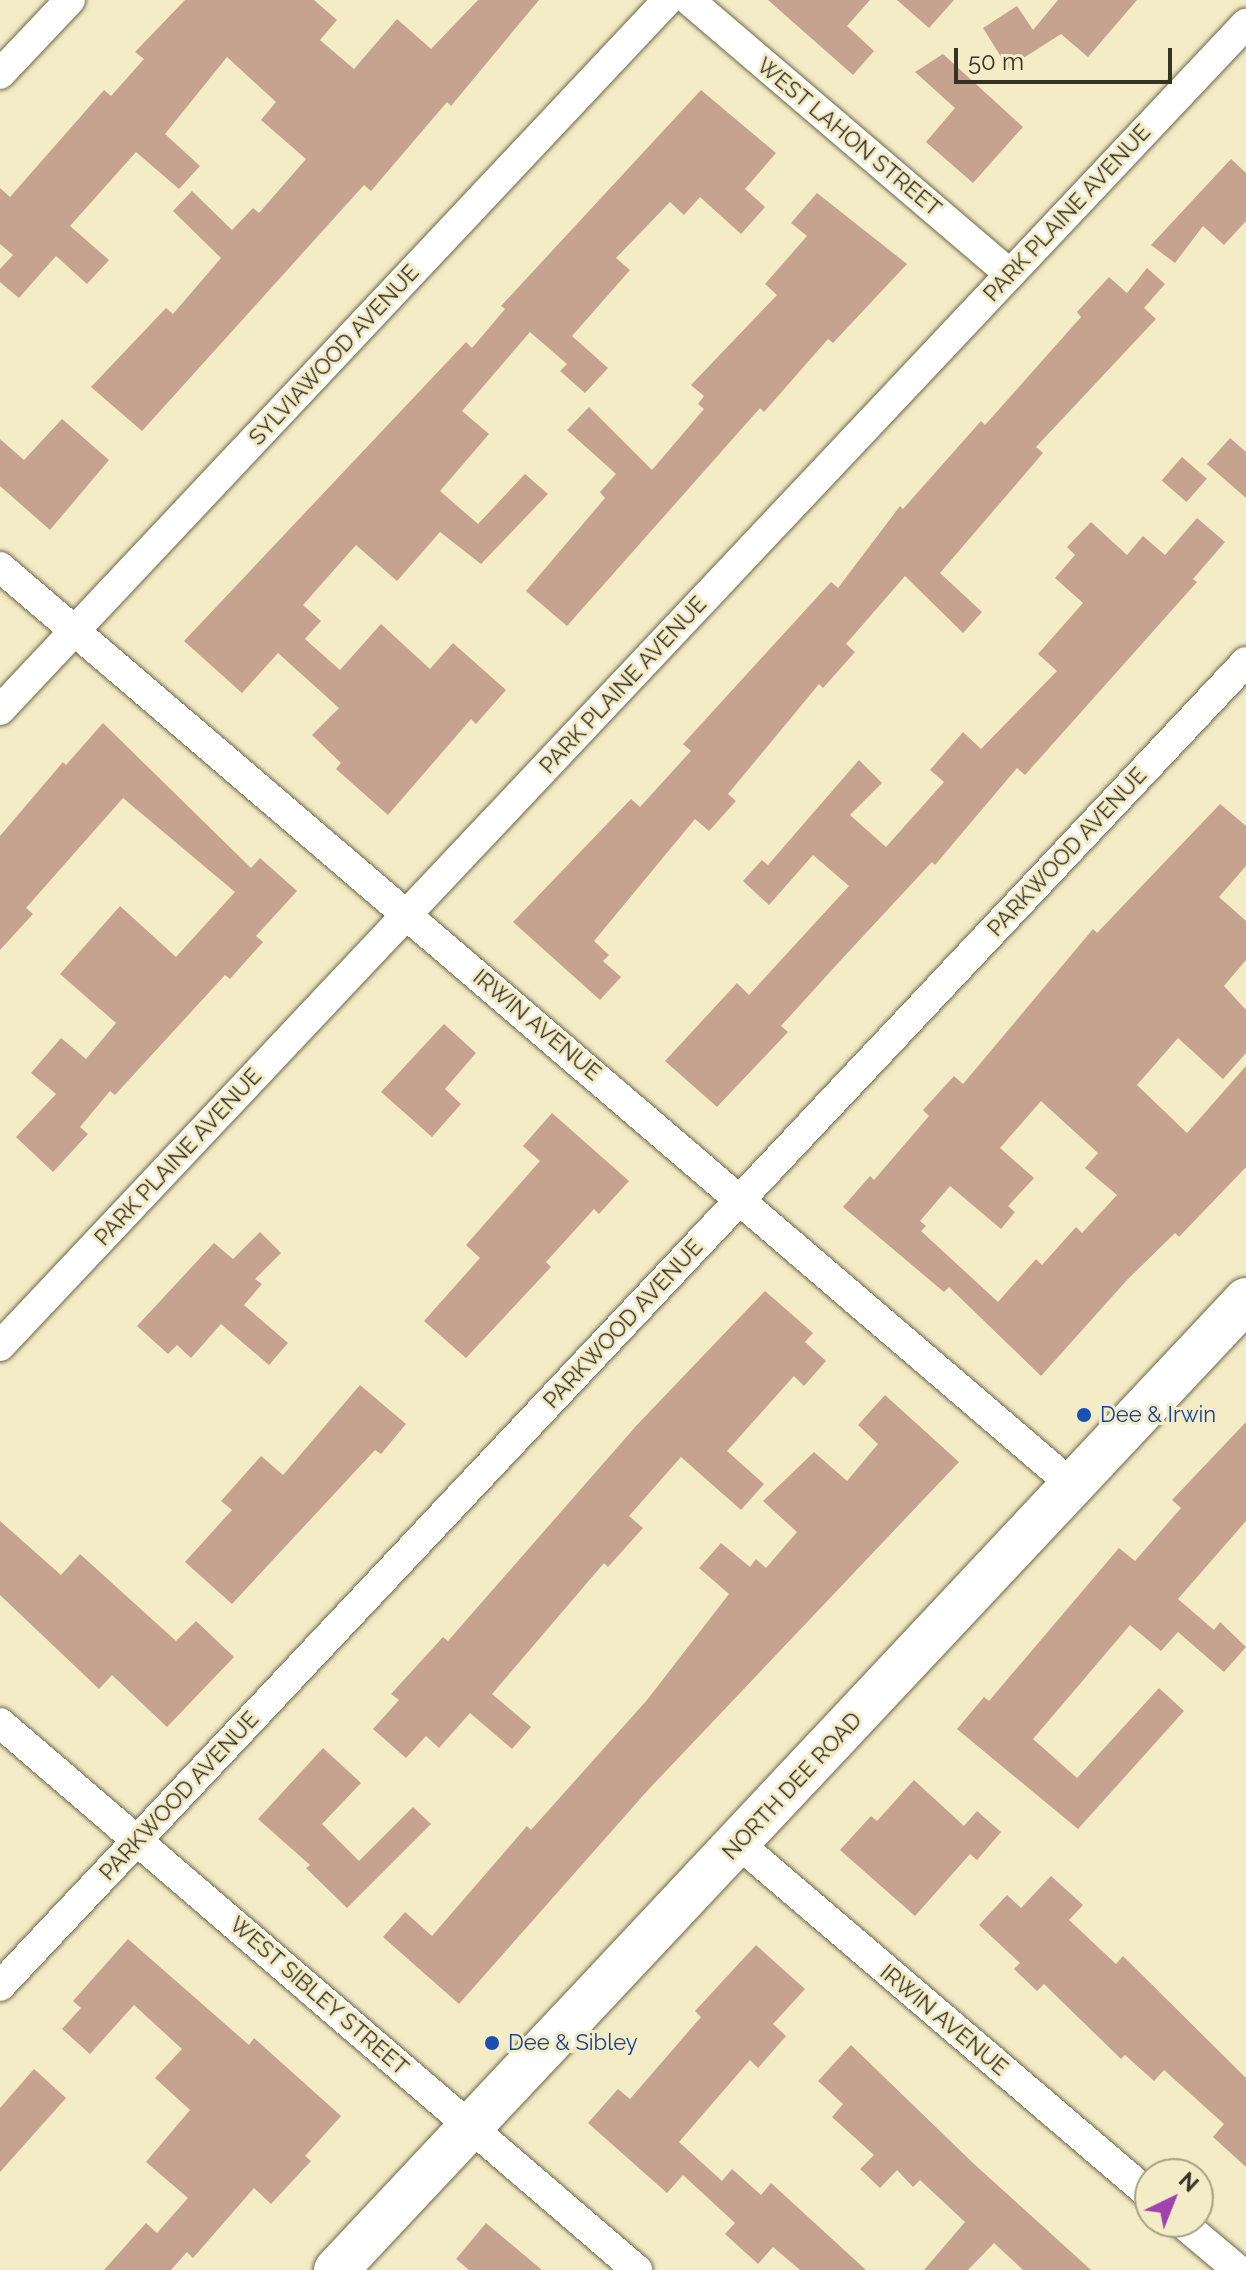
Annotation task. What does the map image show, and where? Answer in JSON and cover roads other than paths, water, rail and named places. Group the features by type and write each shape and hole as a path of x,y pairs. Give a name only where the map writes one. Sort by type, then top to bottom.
{"main road":[{"name":"NORTH DEE ROAD","path":"336,2270 739,1844 1246,1300"}],"street":[{"path":"0,74 70,0"},
{"name":"SYLVIAWOOD AVENUE","path":"0,710 668,0"},
{"name":"WEST LAHON STREET","path":"689,0 1010,274"},
{"name":"PARK PLAINE AVENUE","path":"0,1346 1246,24"},
{"name":"IRWIN AVENUE","path":"0,567 741,1198 1072,1485"},
{"name":"PARKWOOD AVENUE","path":"0,1986 1246,662"},
{"name":"WEST SIBLEY STREET","path":"0,1723 637,2270"},
{"name":"IRWIN AVENUE","path":"739,1844 1134,2181"},
{"path":"1200,2238 1238,2270"}],"place":[{"name":"Dee & Irwin","path":"1084,1415"},
{"name":"Dee & Sibley","path":"492,2043"}]}
